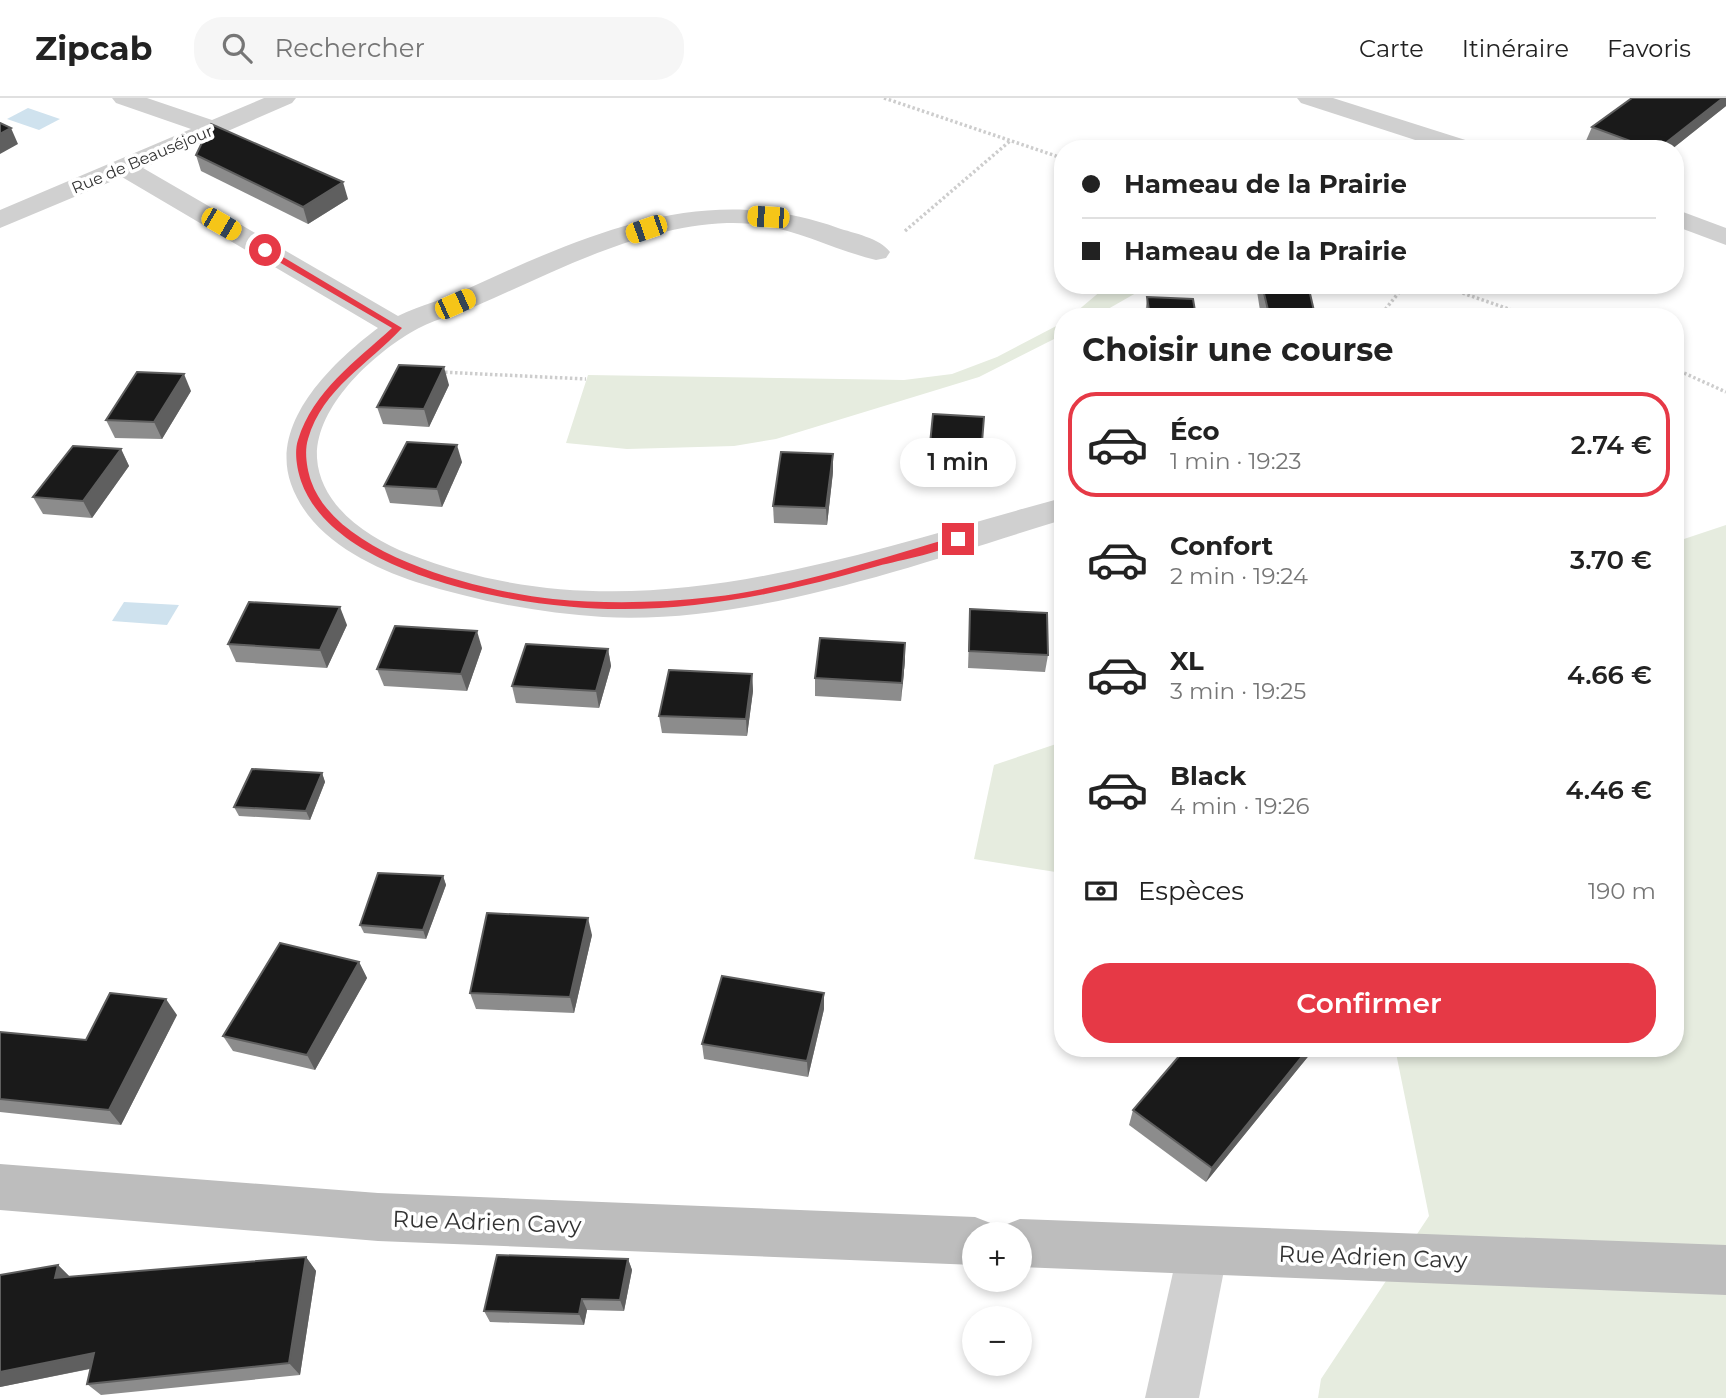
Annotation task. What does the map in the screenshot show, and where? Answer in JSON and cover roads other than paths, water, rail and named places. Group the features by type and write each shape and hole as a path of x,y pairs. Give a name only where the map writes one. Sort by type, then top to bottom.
{"main road":[{"name":"Rue Adrien Cavy","path":"0,1187 378,1217 962,1240"},
{"name":"Rue Adrien Cavy","path":"1032,1243 1726,1270"}],"street":[{"path":"124,98 214,129"},
{"name":"Rue de Beauséjour","path":"0,220 285,98"},
{"path":"1310,98 1440,140"},
{"path":"124,167 398,328"},
{"path":"876,252 819,228 768,217 730,215 683,220 562,257 398,328 327,392 302,441 302,469 313,501 337,527 371,551 474,587 552,602 624,606 712,601 803,584 1054,511"},
{"path":"1684,221 1726,237"},
{"path":"1172,1398 1203,1250"}],"water":[{"path":"28,108 60,119 39,130 7,119"},
{"path":"124,602 179,605 167,625 112,621"}]}
